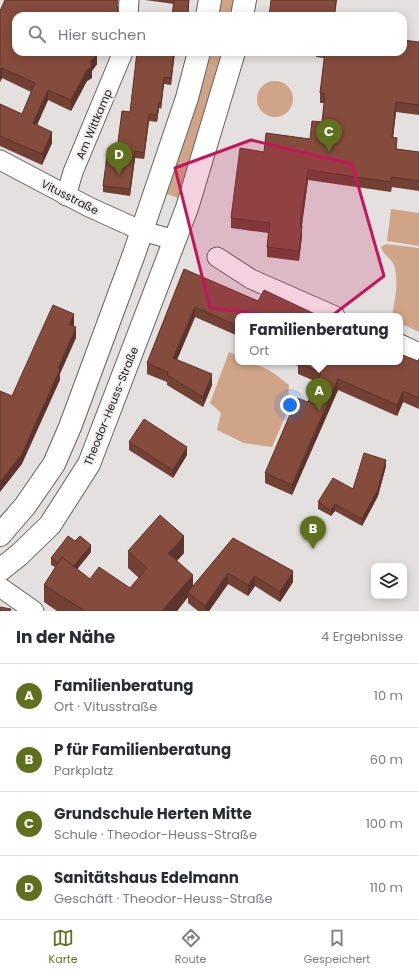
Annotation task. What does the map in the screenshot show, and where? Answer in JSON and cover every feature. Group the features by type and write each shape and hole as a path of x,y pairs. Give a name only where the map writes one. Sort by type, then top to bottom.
{"main road":[{"path":"208,12 210,0"},
{"path":"243,12 245,0"},
{"path":"0,535 25,506 54,464 97,354 142,231 187,98 198,56"},
{"name":"Theodor-Heuss-Straße","path":"0,570 19,555 50,525 89,464 187,208 233,56"}],"street":[{"path":"128,12 129,0"},
{"name":"Am Wittkamp","path":"66,196 73,172 121,56"},
{"name":"Vitusstraße","path":"0,160 66,196 142,231"},
{"path":"142,231 175,240"},
{"path":"217,257 251,279 328,313"},
{"path":"403,345 419,353"},
{"path":"0,587 34,611"}],"highlighted area":[{"path":"251,140 352,164 384,276 325,321 210,308 175,168"}],"shaded area":[{"path":"219,0 237,0 234,12 217,12"},
{"path":"206,56 224,56 181,199 164,193"},
{"path":"275,81 285,84 290,89 293,99 290,109 285,114 275,117 265,114 260,109 257,99 260,89 265,84"},
{"path":"391,209 419,213 419,246 387,241"},
{"path":"386,244 419,248 419,332 403,324 403,313 392,313 396,290 394,265 383,252 381,247"},
{"path":"229,352 235,355 235,365 256,365 265,368 289,385 287,413 272,447 244,443 217,430 221,413 210,403"}],"building":[{"path":"5,0 117,0 118,12 12,12 12,56 95,56 91,61 92,67 87,70 71,100 48,90 33,123 52,132 42,154 0,136 0,104 22,114 35,83 2,68 0,71 0,11"},
{"path":"174,0 189,0 188,12 172,12"},
{"path":"271,0 336,0 334,12 270,12"},
{"path":"407,40 419,42 419,105 396,102 392,137 397,138 396,149 419,152 419,181 392,177 391,182 308,170 300,226 302,226 299,251 267,247 270,223 231,218 240,148 264,152 266,133 310,139 312,121 322,122 325,94 320,93 325,56 407,56"},
{"path":"137,56 174,56 171,78 164,77 161,103 159,102 157,115 149,114 144,153 135,151 130,189 103,186 108,148 117,149 122,111 130,112"},
{"path":"184,269 258,301 264,290 313,313 235,313 235,325 195,307 173,358 212,374 203,397 167,375 168,372 147,363"},
{"path":"53,305 74,314 69,325 76,327 58,368 60,369 22,454 0,482 0,391 12,396"},
{"path":"403,355 418,361 419,359 419,398 403,391 397,405 338,379 292,485 265,473 297,398 308,402 321,373 303,365 403,365"},
{"path":"144,419 187,447 173,470 129,442"},
{"path":"364,453 386,460 378,489 362,519 335,504 331,510 318,502 333,478 353,489"},
{"path":"160,515 184,536 168,553 193,575 162,611 85,611 44,585 62,557 90,579 99,567 130,588 147,568 128,551"},
{"path":"68,536 75,541 80,536 91,545 74,566 62,557 58,563 51,558"},
{"path":"233,538 293,571 280,592 255,576 248,585 228,573 205,606 188,592"},
{"path":"0,607 11,609 10,611 0,611"}],"place":[{"name":"Grundschule Herten Mitte","path":"329,152"},
{"name":"Sanitätshaus Edelmann","path":"119,175"},
{"name":"Familienberatung","path":"319,411"},
{"name":"P für Familienberatung","path":"313,549"}]}
